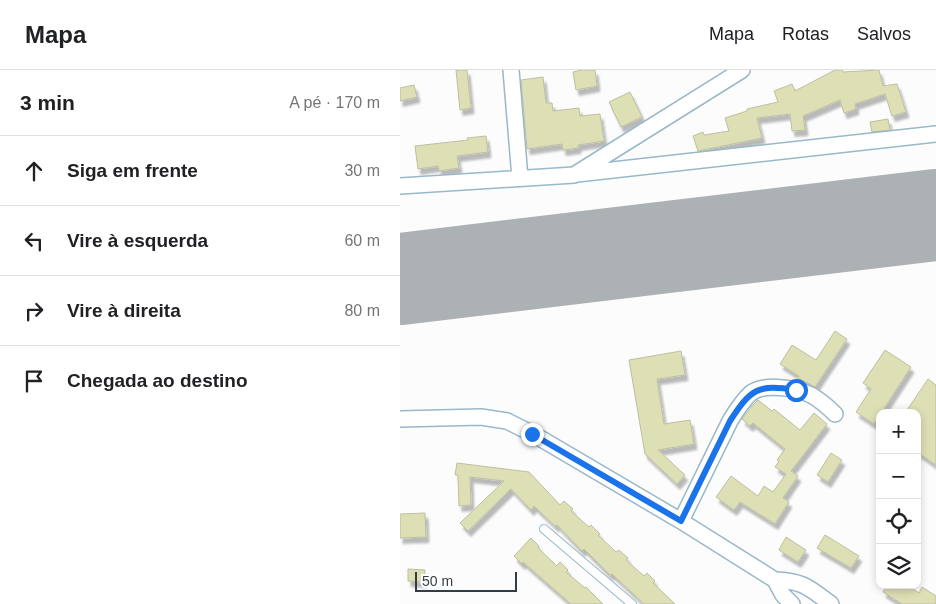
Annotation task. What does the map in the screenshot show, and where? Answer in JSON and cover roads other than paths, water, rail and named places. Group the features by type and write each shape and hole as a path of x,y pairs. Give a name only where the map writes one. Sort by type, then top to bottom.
{"street":[{"path":"511,70 520,178"},
{"path":"574,175 742,70"},
{"path":"400,186 574,175 936,134"},
{"path":"681,521 730,421 740,405 752,392 767,388 796,390 811,395 825,404 835,414"},
{"path":"400,419 481,417 507,421 681,521 775,580 792,581 802,584 831,604"},
{"path":"775,580 783,595 792,604"}],"lane":[{"path":"544,529 632,604"}]}
